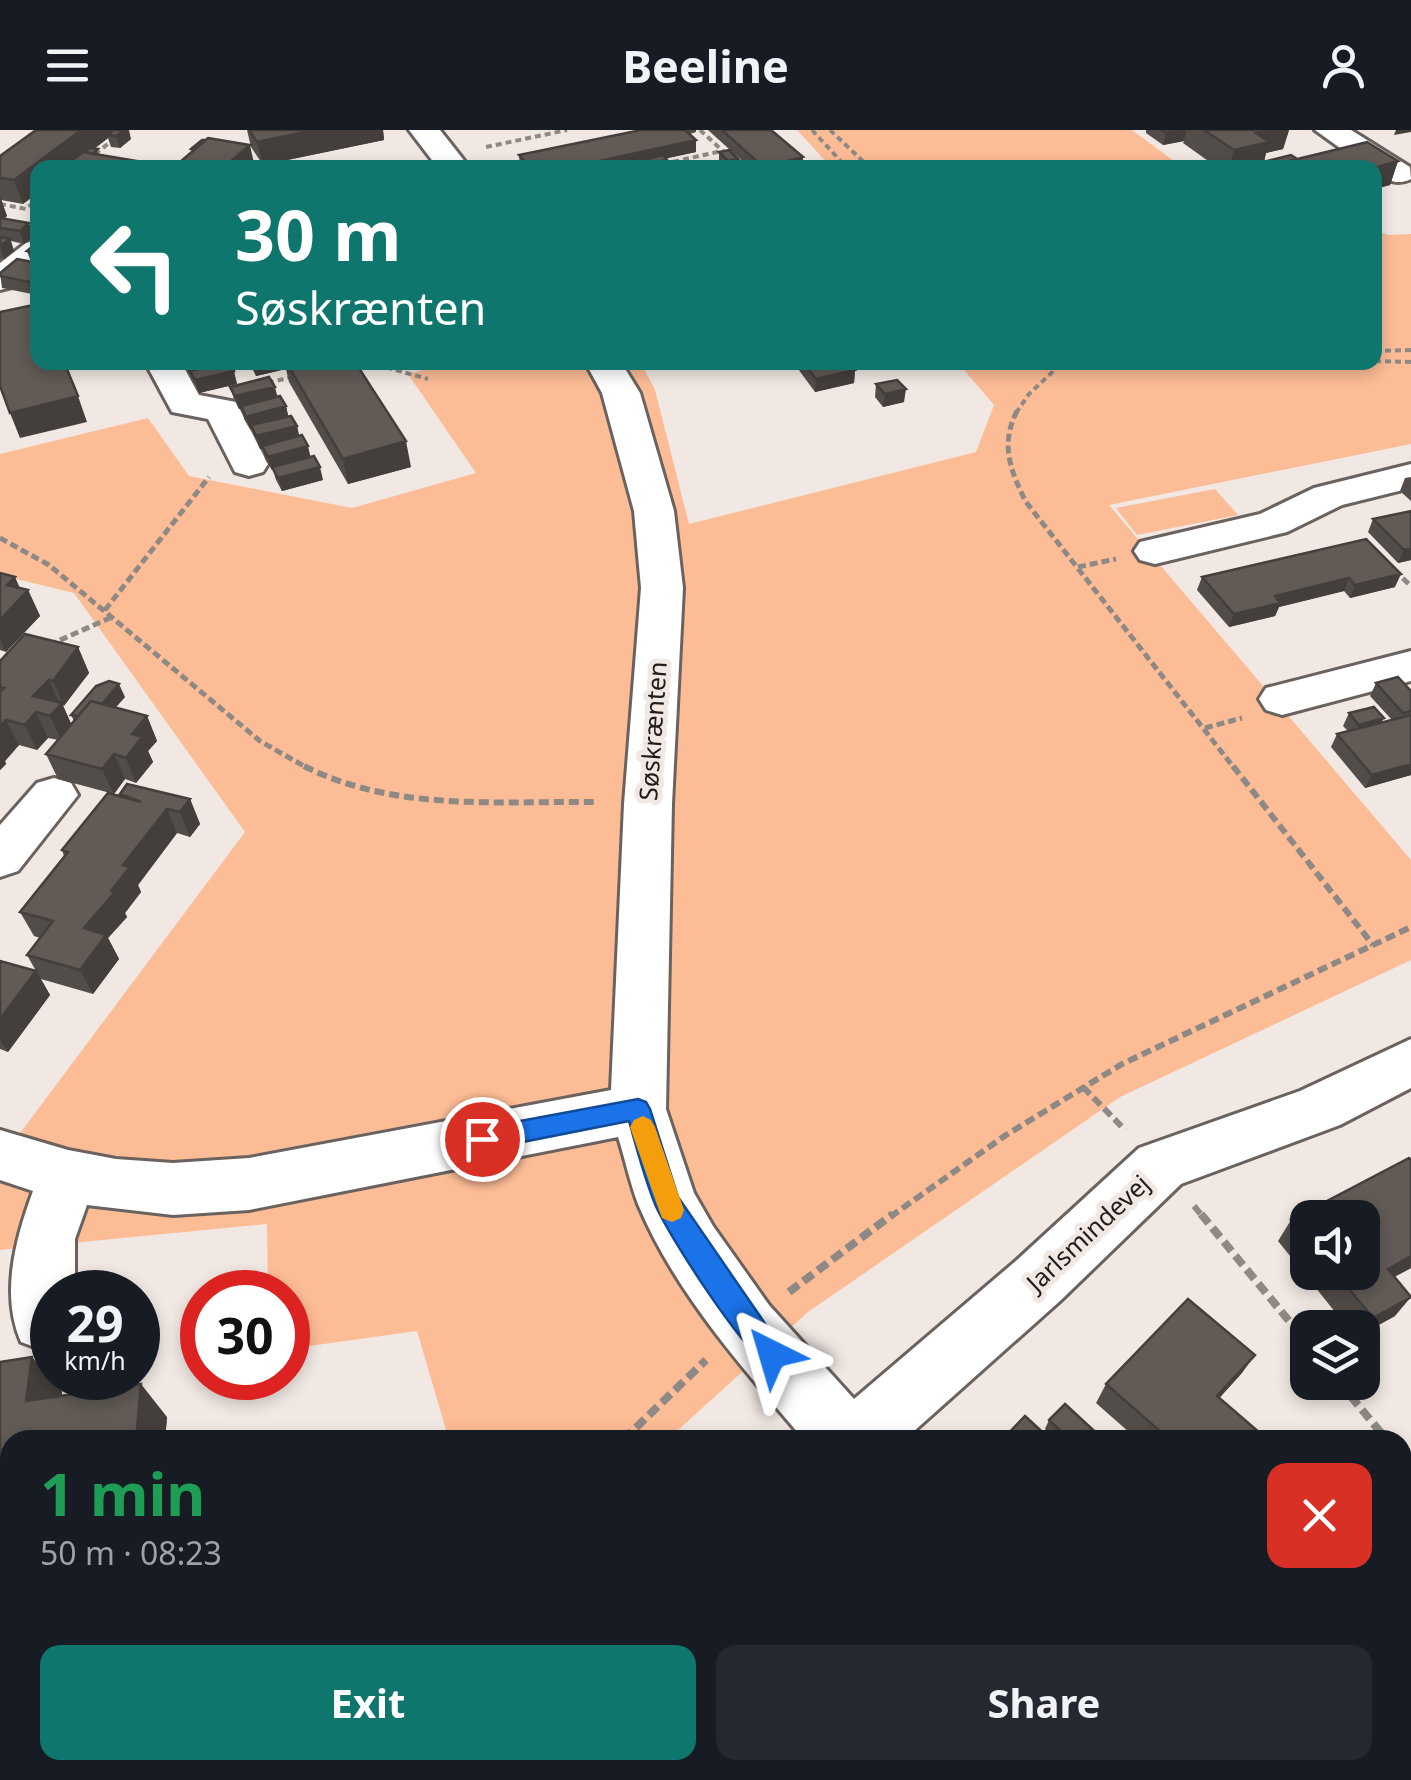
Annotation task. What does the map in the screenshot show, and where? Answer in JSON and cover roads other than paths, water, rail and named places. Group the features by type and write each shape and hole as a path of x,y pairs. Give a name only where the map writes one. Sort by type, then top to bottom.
{"street":[{"path":"424,130 448,160"},
{"path":"1330,130 1378,160"},
{"path":"1382,163 1400,174"},
{"path":"0,280 30,256"},
{"path":"167,370 185,404 224,410 249,464"},
{"name":"Søskrænten","path":"608,370 621,392 654,511 662,588 648,804 638,1109 667,1202 747,1326 837,1430"},
{"path":"1154,551 1273,523 1328,496 1411,476"},
{"path":"1282,699 1411,666"},
{"path":"4,847 54,794"},
{"name":"Jarlsmindevej","path":"866,1430 1039,1280 1160,1166 1320,1108 1411,1062"},
{"path":"0,1155 116,1186 173,1190 249,1184 638,1109"},
{"path":"44,1270 44,1239 68,1176"}]}
